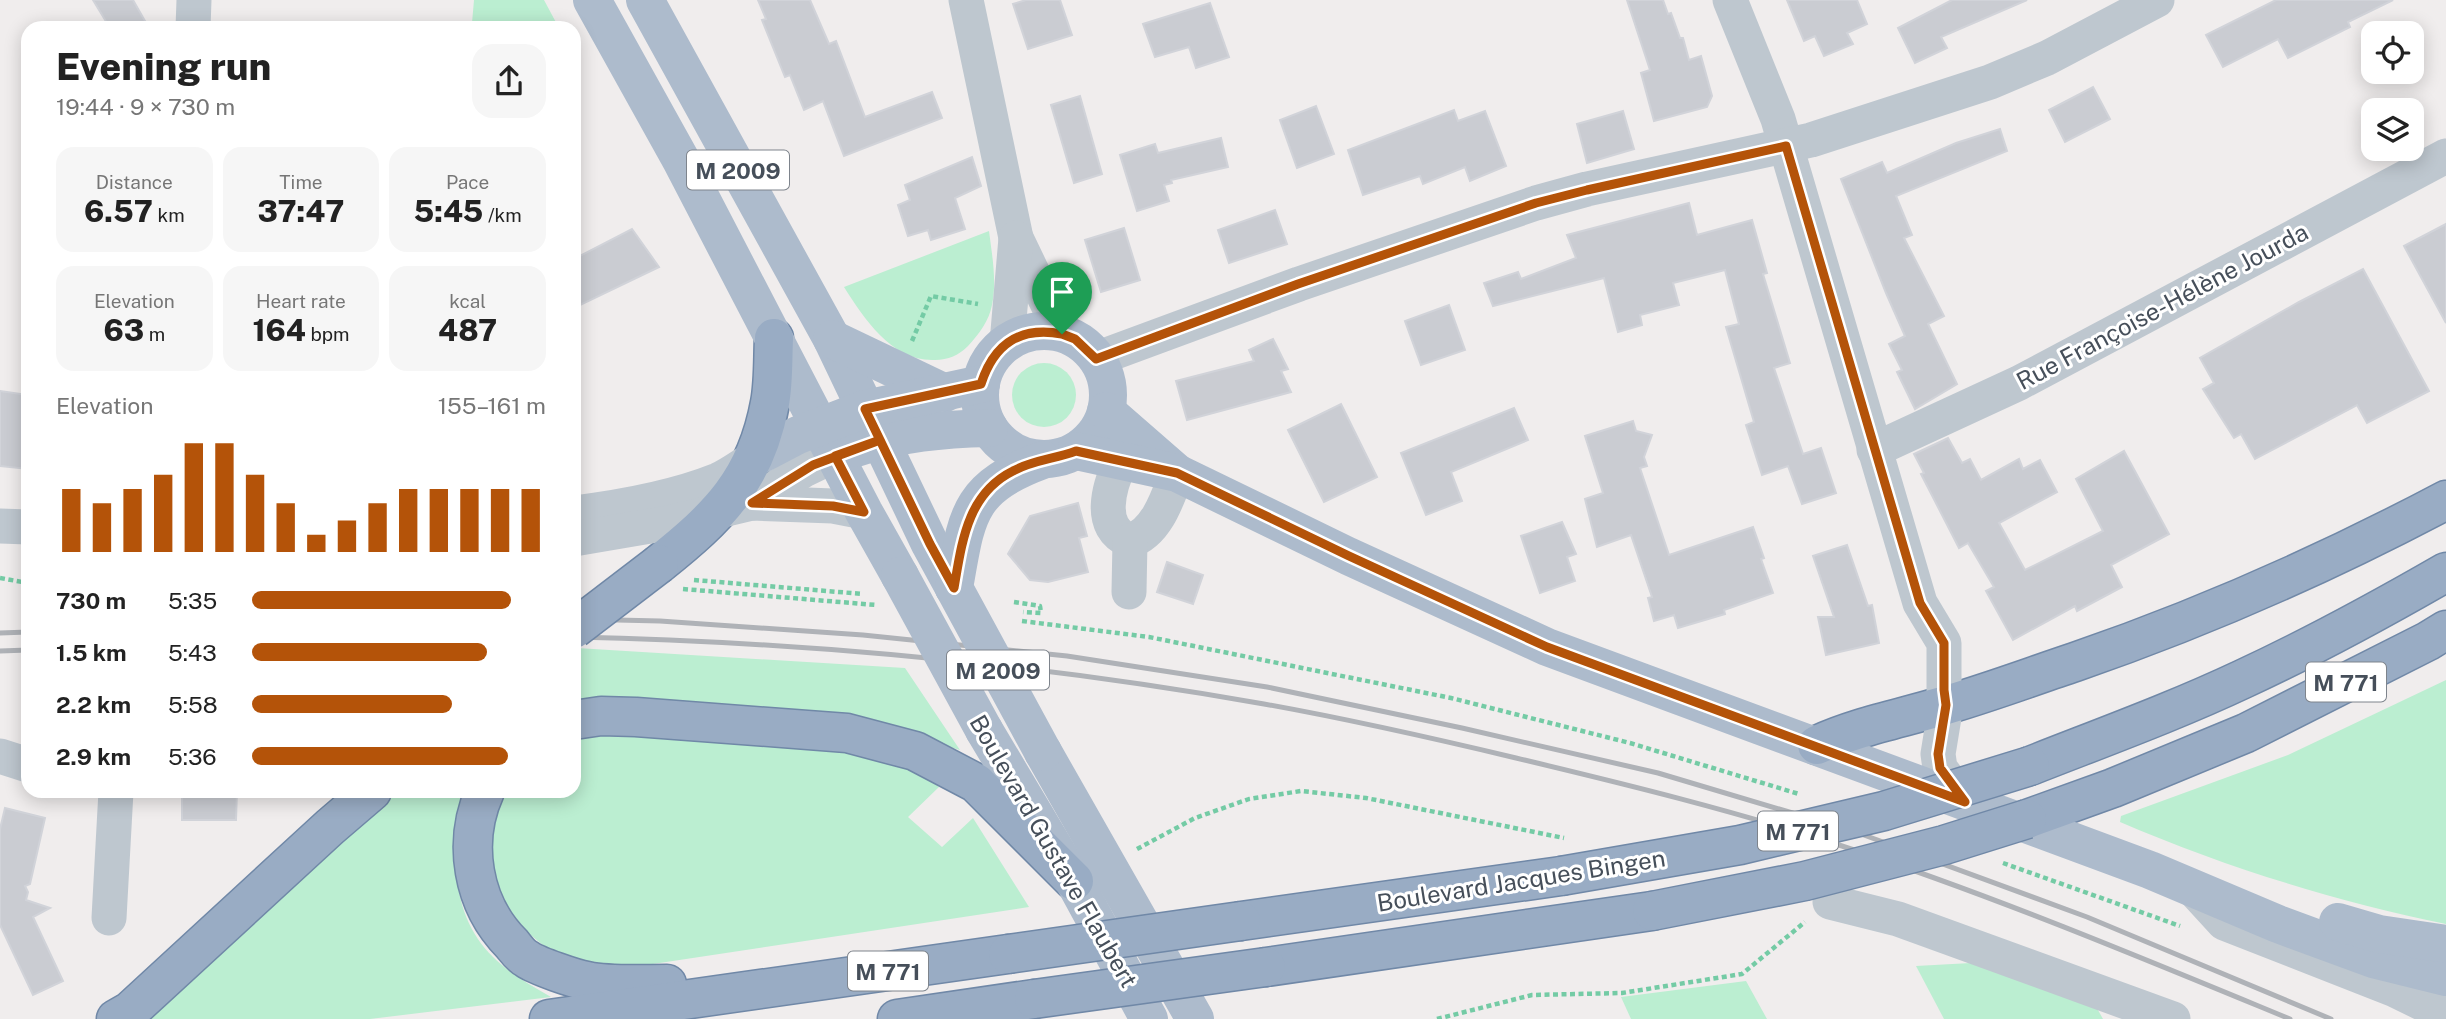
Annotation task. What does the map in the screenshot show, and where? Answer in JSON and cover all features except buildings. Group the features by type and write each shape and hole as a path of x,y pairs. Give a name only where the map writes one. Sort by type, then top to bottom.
{"highway":[{"path":"581,625 674,577 694,536 736,507 756,457 771,400 774,338"},
{"path":"1817,745 1843,733 1946,705 2078,661 2220,607 2358,547 2446,500"},
{"name":"Boulevard Jacques Bingen","path":"549,1019 1561,876 1753,842 1884,811 2030,766 2146,722 2243,679 2369,616 2446,572"},
{"name":"Boulevard Jacques Bingen","path":"897,1019 1652,911 1805,881 1944,845 2113,788 2246,733 2446,630"},
{"path":"2246,733 2336,715 2446,658"},
{"path":"581,719 601,716 636,717 846,733 915,751 976,783 1090,873"},
{"path":"116,1019 130,1011 364,798"},
{"path":"482,798 473,833 473,866 481,898 500,933 527,959 588,982 768,988"}],"main road":[{"name":"M 2009","path":"592,0 681,160 827,440"},
{"name":"M 2009","path":"645,0 832,339 872,424"},
{"path":"756,457 827,440 962,389 986,368 994,354 1020,336 1034,332 1062,334 1075,339 1096,359 1104,375 1108,393 1106,411 1100,427 1090,441 1013,471 991,485 977,503 964,535 954,588"},
{"path":"832,339 962,389 981,407 989,428 999,441 1027,458 1059,455 1121,461 1177,473 1547,647 2150,870 2278,924 2373,959 2446,977"},
{"path":"1106,411 1177,473"},
{"path":"872,424 943,429 989,428"},
{"name":"Boulevard Gustave Flaubert","path":"872,424 930,544 1042,752 1149,1019"},
{"name":"Boulevard Gustave Flaubert","path":"827,440 864,512 888,591 984,730 1195,1019"},
{"path":"2191,887 2234,891 2379,934 2446,944"}],"street":[{"path":"193,21 194,0"},
{"path":"966,0 1016,238 1062,334"},
{"path":"1730,0 1778,119 1920,603 1944,643 1946,705 1938,754 1940,768 1965,802"},
{"path":"1096,359 1298,284 1525,206 1786,146 1990,82 2047,58 2157,0"},
{"name":"Rue Françoise-Hélène Jourda","path":"1874,450 2019,383 2446,156"},
{"path":"1007,343 1016,238"},
{"path":"736,507 804,470 827,440"},
{"path":"581,512 682,492 720,479 756,457"},
{"path":"1121,461 1110,482 1107,498 1114,530 1121,538 1130,541 1146,534 1158,516 1177,473"},
{"path":"581,538 736,507 833,506 864,512"},
{"path":"0,526 21,527"},
{"path":"1129,592 1130,541"},
{"path":"0,756 21,763"},
{"path":"109,918 116,798"},
{"path":"2191,887 2224,923 2395,990 2446,1015"},
{"path":"1830,902 1899,919 2173,1019"}],"path":[{"path":"911,344 931,296 980,304"},
{"path":"674,577 888,591"},
{"path":"674,577 863,594"},
{"path":"0,578 21,582"},
{"path":"1014,602 1040,606 1041,613 1023,612"},
{"path":"1023,621 1161,639 1451,698 1630,743 1805,795"},
{"path":"1090,873 1195,818 1249,799 1301,791 1366,798 1576,841"},
{"path":"2000,862 2193,931"},
{"path":"1437,1019 1532,995 1622,993 1742,974 1830,902"}],"green space":[{"path":"474,0 544,0 555,21 472,21"},
{"path":"989,231 994,277 991,311 976,337 965,349 953,356 940,360 920,359 893,346 871,325 844,287"},
{"path":"1038,363 1050,363 1067,372 1074,383 1074,407 1067,418 1050,427 1038,427 1026,422 1017,413 1012,401 1012,389 1017,377 1026,368"},
{"path":"581,648 905,668 960,750 939,744 914,730 885,725 581,703"},
{"path":"2446,680 2446,924 2363,905 2280,881 2199,854 2120,822 2121,816 2288,755"},
{"path":"638,731 751,738 798,742 884,758 917,771 939,787 908,817 942,847 973,818 1029,907 633,967 611,967 564,956 544,946 527,932 505,904 491,865 493,815 502,798 581,798 582,738"},
{"path":"384,798 467,798 456,860 458,887 464,912 481,943 492,956 519,978 551,997 370,1019 149,1019 318,852"},
{"path":"1989,962 2094,1003 2103,1019 1944,1019 1916,966"},
{"path":"1746,981 1767,1019 1631,1019 1621,997"}],"railway":[{"path":"581,619 660,621 863,635 1067,656 1267,687 1462,728 1658,773 1853,831 2087,917 2331,1019"},
{"path":"0,633 21,632"},
{"path":"581,637 834,650 1093,677 1264,704 1422,736 1680,799 1842,846 2012,907 2290,1019"},
{"path":"0,651 21,650"}],"route":[{"path":"1062,334 1034,332 1007,343 994,354 981,384 865,409 880,440 835,456 864,512 833,506 752,503 813,465 835,456 880,440 954,588 968,520 991,485 1013,471 1076,451 1177,473 1547,647 1965,802 1940,768 1938,754 1946,705 1944,643 1920,603 1786,146 1536,203 1298,284 1096,359 1075,339 1062,334"}]}
